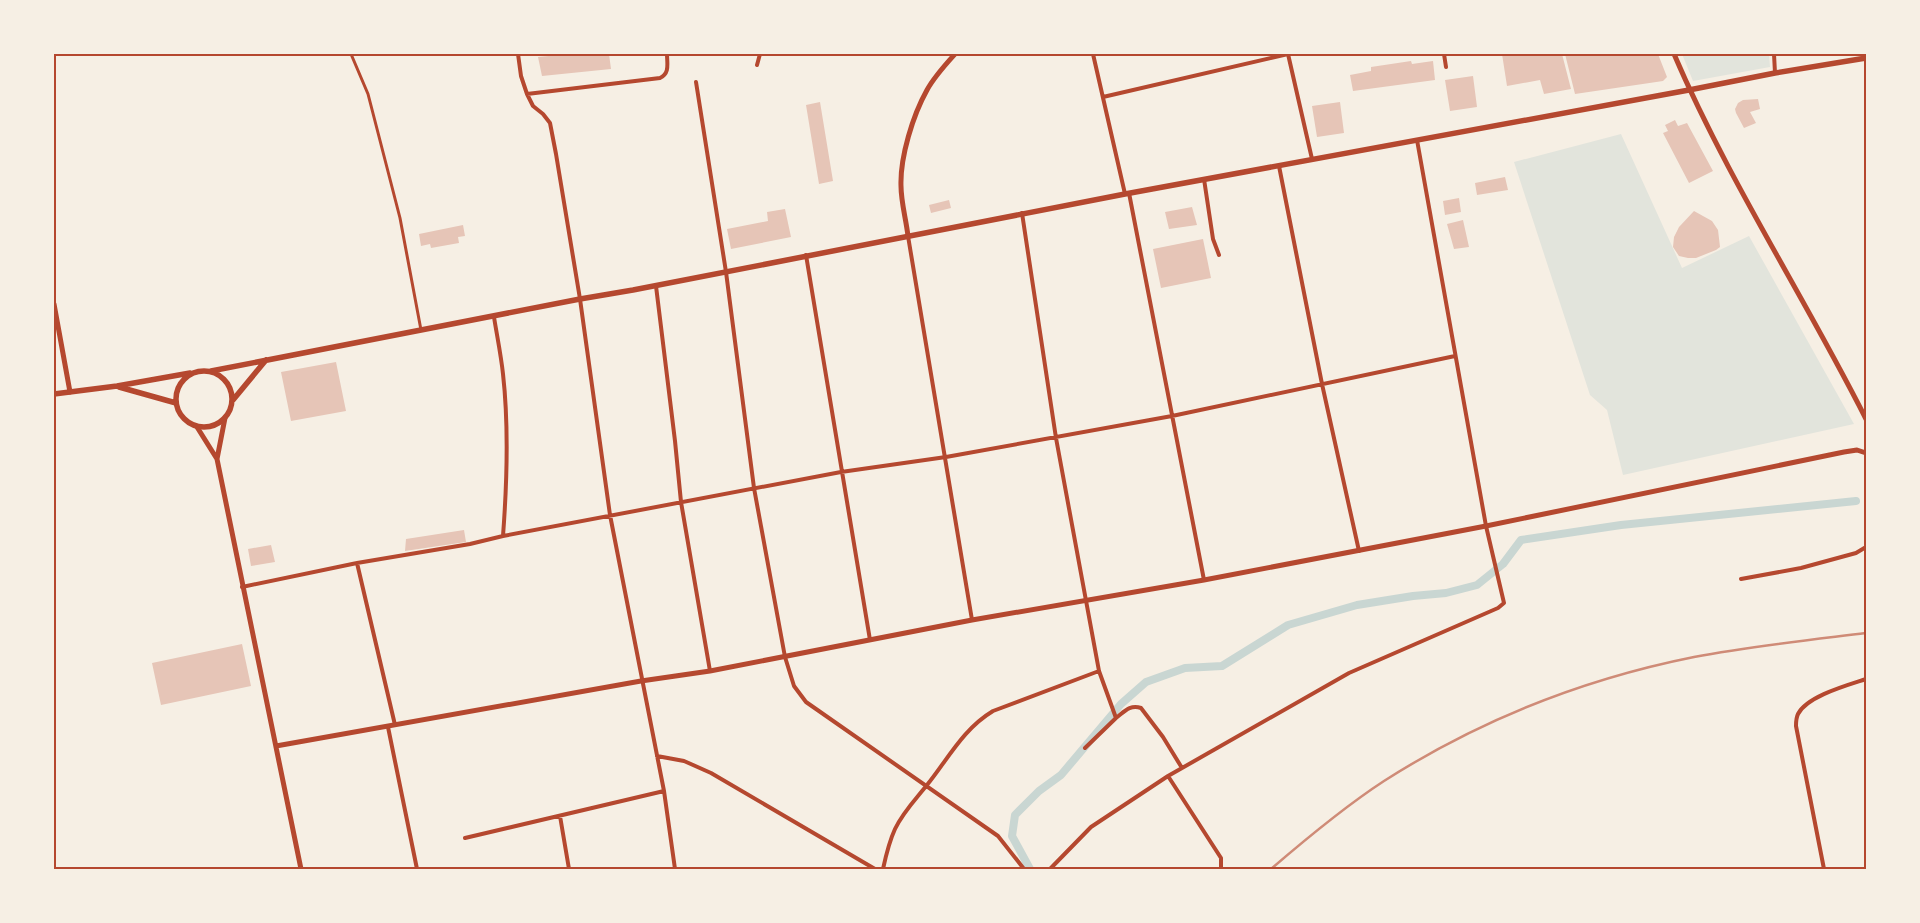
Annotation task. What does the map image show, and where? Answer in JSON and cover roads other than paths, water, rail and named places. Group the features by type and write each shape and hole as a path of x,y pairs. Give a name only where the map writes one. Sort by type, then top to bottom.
{"main road":[{"path":"54,394 117,386 266,360 656,286 1127,193 1775,73 1866,58"},
{"path":"192,372 184,378 177,390 176,404 183,418 197,427 212,426 226,418 233,400 266,360"},
{"path":"211,370 220,374 230,385 233,400"},
{"path":"117,386 176,404"}],"street":[{"path":"351,54 368,94 400,218 421,330"},
{"path":"518,54 521,76 527,94 532,106 543,114 550,123 556,154 580,299 610,515 664,791 675,869"},
{"path":"527,94 660,78 665,76 668,69 667,54"},
{"path":"757,66 760,54"},
{"path":"955,54 926,91 914,120 905,154 901,186 972,620"},
{"path":"1093,54 1127,193 1204,580"},
{"path":"1103,96 1288,54 1312,159"},
{"path":"1444,54 1446,67"},
{"path":"1674,54 1714,140 1866,419"},
{"path":"1774,54 1775,73"},
{"path":"696,82 726,272 754,488 785,657 794,686 806,702 998,836 1024,869"},
{"path":"1050,869 1091,827 1168,776 1349,673 1498,608 1504,603 1486,526 1417,140"},
{"path":"1280,166 1322,384 1359,550"},
{"path":"1204,179 1213,238 1219,255"},
{"path":"1022,213 1056,438 1099,671 1116,718"},
{"path":"806,255 870,640"},
{"path":"656,286 681,502 710,671"},
{"path":"54,304 70,392"},
{"path":"494,317 503,374 506,428 506,500 503,536"},
{"path":"242,587 357,563 470,544 610,515 841,472 946,457 1172,416 1455,356"},
{"path":"217,460 226,418"},
{"path":"197,427 217,460 300,869"},
{"path":"276,746 641,681 710,671 972,620 1204,580 1486,526 1844,452 1857,450 1866,453"},
{"path":"1742,579 1801,568 1856,554 1866,547"},
{"path":"357,563 395,725"},
{"path":"883,869 887,851 896,828 908,807 927,785 965,733 980,719 993,711 1099,671"},
{"path":"1824,869 1796,726 1796,717 1808,704 1827,692 1866,679"},
{"path":"1085,748 1129,707 1136,706 1141,708 1163,737 1182,768"},
{"path":"388,727 417,869"},
{"path":"657,756 684,761 711,773 875,869"},
{"path":"1168,776 1221,858 1221,869"},
{"path":"465,838 664,791"},
{"path":"560,816 568,869"}],"waterway":[{"path":"1030,869 1012,836 1015,815 1039,791 1061,775 1121,704 1146,682 1185,668 1222,666 1288,625 1357,605 1446,593 1477,585 1503,564 1521,540 1621,525 1856,501"}],"railway":[{"path":"1271,869 1340,812 1384,781 1457,739 1533,705 1612,677 1694,657 1758,646 1866,633"}]}
